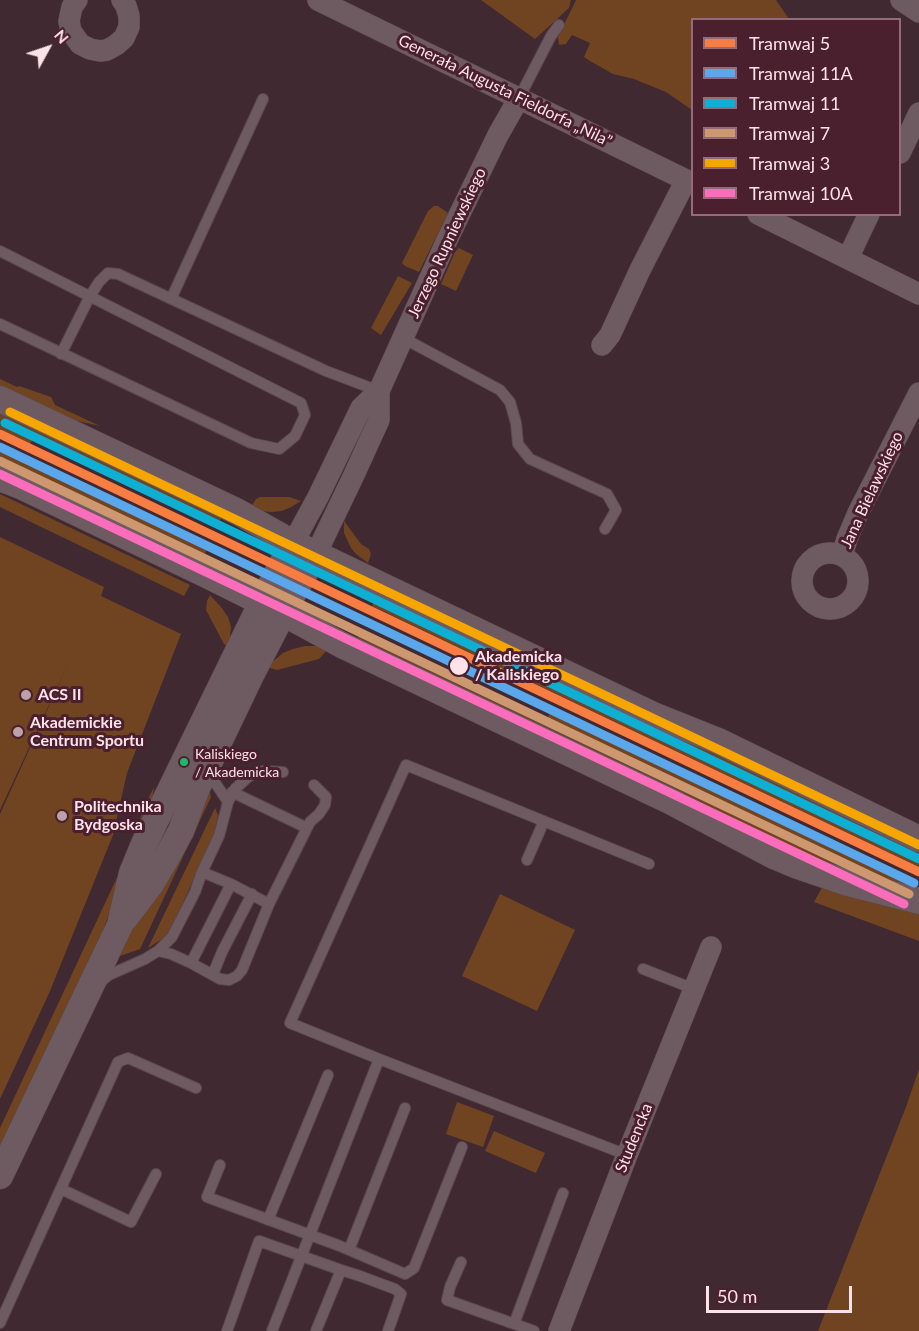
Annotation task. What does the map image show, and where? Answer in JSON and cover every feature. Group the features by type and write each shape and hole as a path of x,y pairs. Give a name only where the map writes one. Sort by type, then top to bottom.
{"street":[{"path":"77,0 72,7 69,21 71,31 80,44 100,51 116,45 124,38 129,27 129,16 122,0"},
{"name":"Generała Augusta Fieldorfa „Nila”","path":"318,0 689,181"},
{"path":"901,0 919,12"},
{"name":"Jerzego Rupniewskiego","path":"293,543 361,408 379,391 452,231 498,135 519,98"},
{"path":"901,151 919,113"},
{"path":"602,345 610,335 640,270 689,181"},
{"path":"762,216 919,294"},
{"path":"848,258 868,216"},
{"name":"Jerzego Rupniewskiego","path":"272,607 316,554 379,420 379,391"},
{"name":"Jana Bielawskiego","path":"842,555 846,539 858,513 919,393"},
{"path":"0,399 238,512 293,543 653,716 728,745 919,839"},
{"path":"0,478 272,607 342,645 670,801 774,856 848,883 919,902"},
{"path":"120,925 151,884 181,831 197,788 252,673 293,543"},
{"path":"0,1176 120,925 132,873 144,844 272,607"},
{"name":"Studencka","path":"559,1331 711,947"}],"lane":[{"path":"519,98 559,25"},
{"path":"171,299 263,99"},
{"path":"0,251 302,402 305,415 295,436 279,449 251,443 0,324"},
{"path":"61,354 99,282 108,273 118,274 326,371 379,391"},
{"path":"403,338 500,390 510,402 516,423 518,444 530,459 607,494 616,510 605,529"},
{"path":"627,1155 290,1023 406,765 649,864"},
{"path":"205,771 230,797 308,828"},
{"path":"90,990 110,975 158,951 172,937 195,892 219,836 230,797 241,783 257,772 283,772"},
{"path":"158,951 191,963 220,979 229,980 237,976 242,970 269,904 310,822 320,814 325,805 326,797 314,785"},
{"path":"527,860 544,821"},
{"path":"202,872 269,904"},
{"path":"191,963 231,884"},
{"path":"213,974 252,894"},
{"path":"643,969 694,989"},
{"path":"0,1323 118,1062 128,1058 196,1088"},
{"path":"272,1331 379,1059"},
{"path":"268,1220 328,1075"},
{"path":"350,1250 405,1108"},
{"path":"220,1165 207,1197 350,1250 405,1274 414,1268 462,1147"},
{"path":"61,1190 131,1222 156,1174"},
{"path":"514,1324 562,1193"},
{"path":"227,1331 259,1241 394,1289 401,1294 388,1331"},
{"path":"461,1262 447,1300 534,1331"},
{"path":"316,1331 341,1270"}],"shaded area":[{"path":"481,0 571,0 569,8 535,39"},
{"path":"576,0 776,0 788,18 691,18 691,109 666,92 634,79 613,74 590,61 584,57 590,43 572,35 566,44 559,45 558,37"},
{"path":"434,206 448,213 419,272 402,263 428,211"},
{"path":"459,248 473,255 456,291 441,284"},
{"path":"398,276 412,283 381,335 371,328"},
{"path":"0,379 17,387 51,397 55,405 100,426 64,418 0,387"},
{"path":"0,410 223,516 219,523 36,435 30,444 0,429"},
{"path":"0,451 207,550 203,557 9,464 0,462"},
{"path":"0,494 190,585 184,596 0,507"},
{"path":"260,497 289,497 301,501 282,511 260,511 251,507"},
{"path":"344,521 361,544 369,549 371,554 368,563 351,548 344,533"},
{"name":"Politechnika Bydgoska","path":"0,537 104,587 101,596 181,634 127,773 113,835 50,991 0,1099 0,814 69,662 0,810"},
{"path":"210,595 228,617 231,627 229,647 224,644 206,610"},
{"path":"376,599 635,723 696,744 919,848 919,867 372,606"},
{"path":"361,635 546,722 550,713 919,889 829,869 357,639"},
{"path":"305,646 317,646 327,650 319,659 277,670 266,667 283,653"},
{"path":"154,787 150,815 122,879 96,949 0,1150 0,1128 135,839 143,809"},
{"path":"205,792 210,792 211,797 140,949 120,956 118,953 150,900"},
{"path":"215,808 218,815 214,835 168,935 148,948"},
{"path":"824,884 919,909 919,941 814,902"},
{"path":"500,894 575,930 537,1011 462,976"},
{"path":"919,1069 919,1331 818,1331 906,1107"},
{"path":"457,1102 494,1116 483,1147 446,1134"},
{"path":"494,1131 545,1153 536,1173 485,1151"}],"tram line":[{"name":"3","path":"10,412 919,845"},
{"name":"11","path":"5,423 919,859"},
{"name":"5","path":"0,434 919,872"},
{"name":"11A","path":"0,447 914,883"},
{"name":"7","path":"0,461 909,894"},
{"name":"10A","path":"0,474 904,904"}],"place":[{"name":"Akademicka / Kaliskiego","path":"459,666"},
{"name":"ACS II","path":"26,695"},
{"name":"Akademickie Centrum Sportu","path":"18,732"},
{"name":"Kaliskiego / Akademicka","path":"184,762"},
{"name":"Politechnika Bydgoska","path":"62,816"}]}
